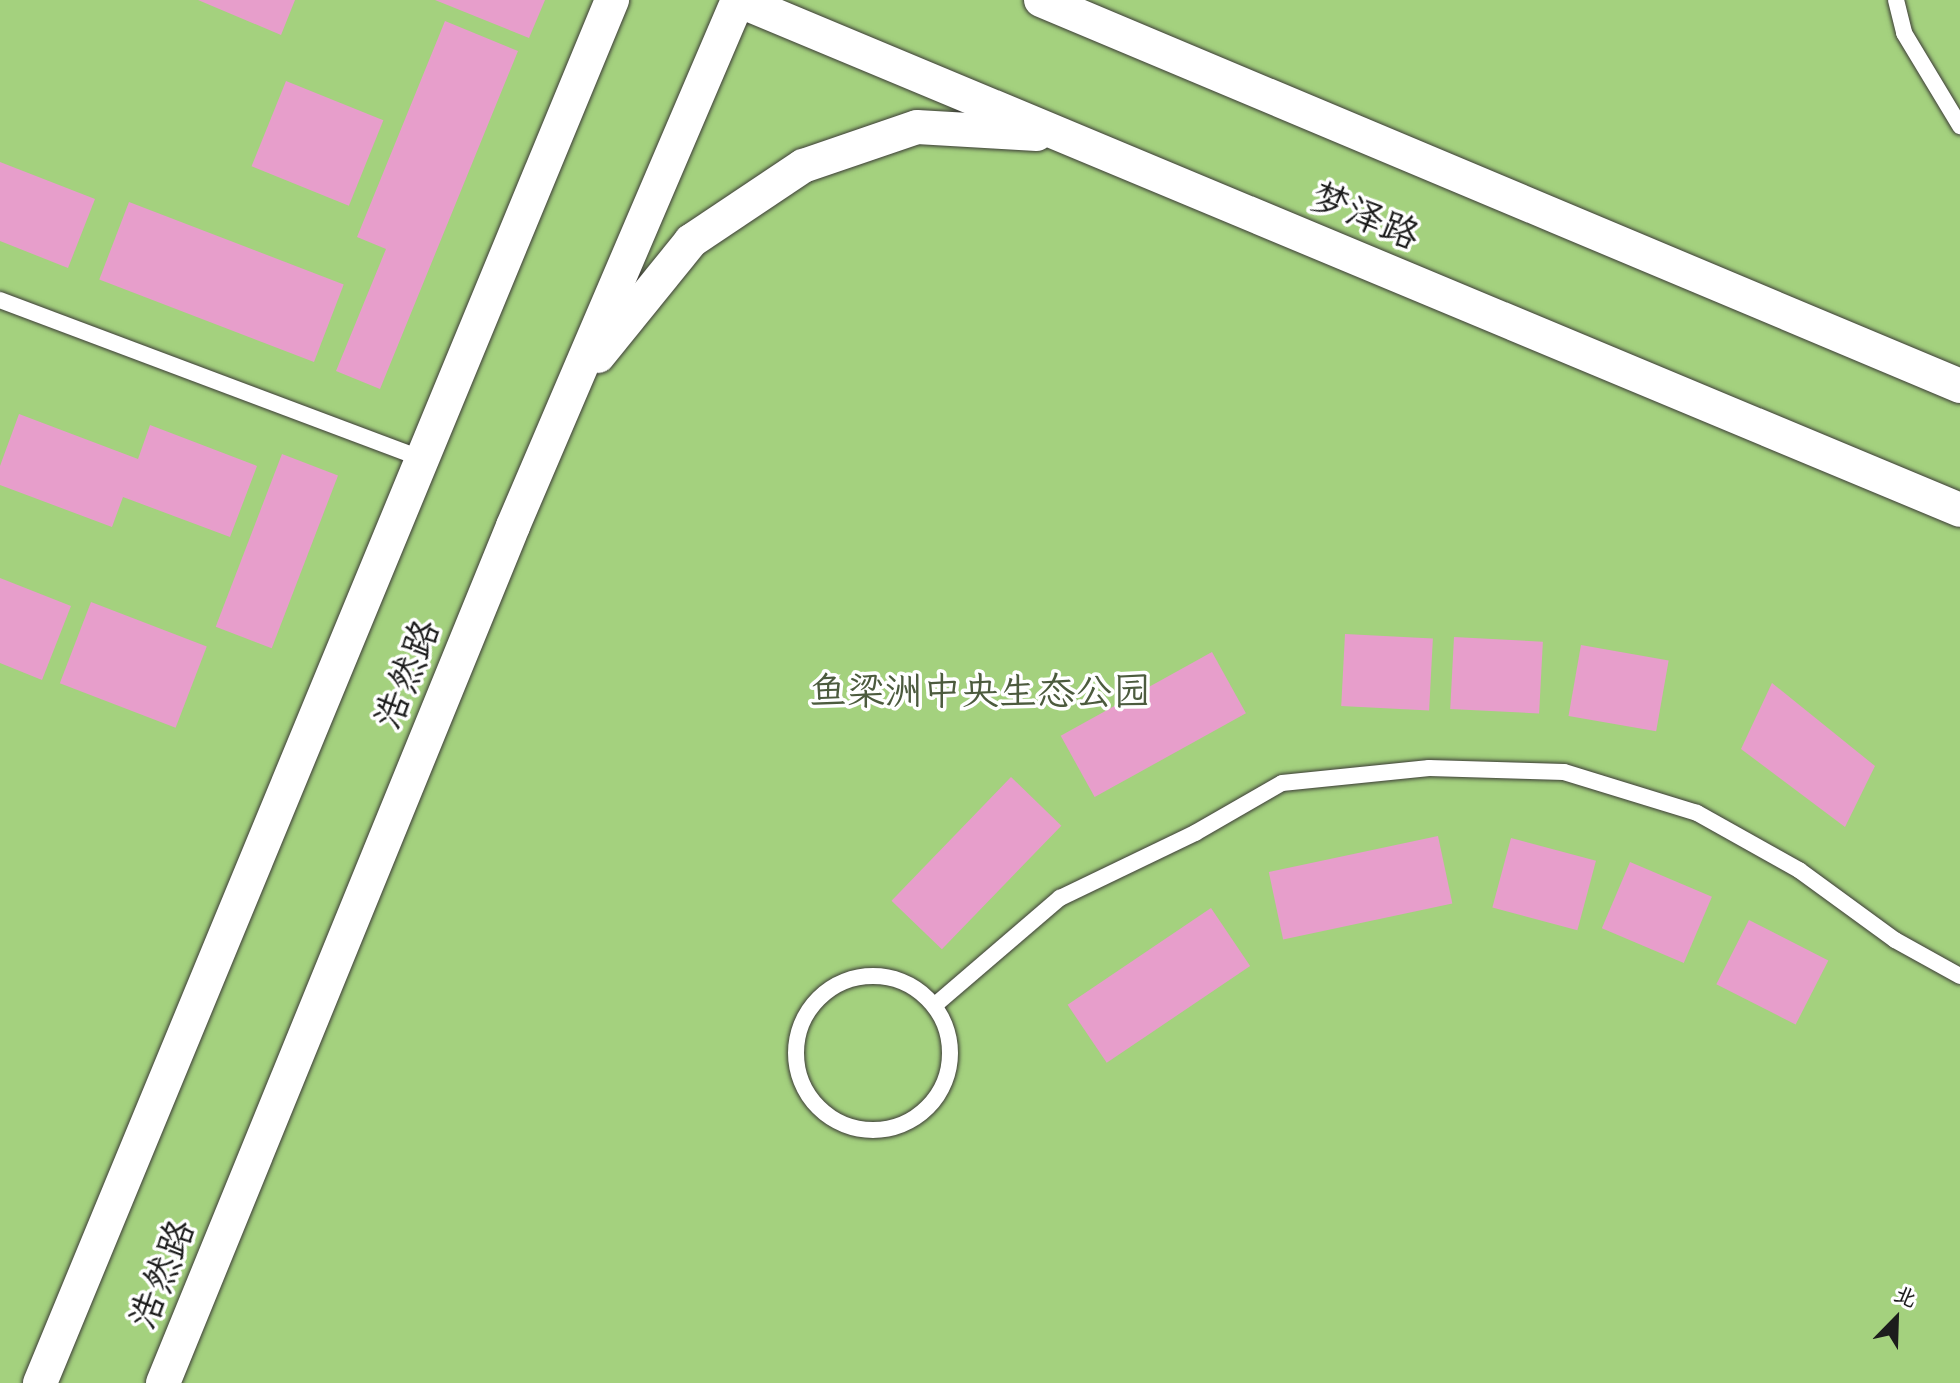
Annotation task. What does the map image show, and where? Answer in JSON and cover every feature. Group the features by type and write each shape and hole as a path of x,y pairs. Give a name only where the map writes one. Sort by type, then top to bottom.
{"street":[{"name":"浩然路","path":"40,1383 612,0"},
{"name":"浩然路","path":"163,1383 571,391 738,0"},
{"name":"梦泽路","path":"738,0 1960,510"},
{"name":"梦泽路","path":"1041,0 1960,386"},
{"path":"1085,0 1119,33"},
{"path":"571,391 691,241 803,166 917,127 1063,135"}],"lane":[{"path":"1896,0 1904,33 1960,126"},
{"path":"0,300 424,459"},
{"path":"935,1005 1060,898 1195,833 1282,783 1429,768 1564,772 1697,813 1799,870 1895,940 1960,976"},
{"path":"865,975 891,977 915,987 935,1005 947,1026 952,1051 937,1099 918,1117 896,1127 846,1126 807,1093 797,1070 796,1043 803,1018 829,989 865,975"}],"green space":[{"name":"鱼梁洲中央生态公园","path":"0,0 1960,0 1960,1383 0,1383"}],"building":[{"path":"198,0 295,0 281,35"},
{"path":"435,0 545,0 529,38"},
{"path":"445,21 518,51 380,389 336,371 386,249 357,237"},
{"path":"286,81 383,120 349,206 252,166"},
{"path":"0,162 95,199 68,268 0,241"},
{"path":"129,202 344,284 314,362 99,279"},
{"path":"19,414 138,459 150,425 257,466 230,537 123,497 112,527 0,485 0,466"},
{"path":"282,454 338,476 272,648 216,627"},
{"path":"0,578 71,606 42,680 0,663"},
{"path":"91,602 207,646 176,728 60,683"},
{"path":"1345,634 1433,639 1429,711 1341,706"},
{"path":"1454,637 1543,642 1539,714 1450,709"},
{"path":"1581,645 1669,660 1656,731 1568,716"},
{"path":"1212,652 1246,713 1095,797 1061,736"},
{"path":"1772,683 1875,766 1845,827 1741,749"},
{"path":"1011,777 1061,826 942,949 892,901"},
{"path":"1438,836 1452,903 1283,939 1269,872"},
{"path":"1511,838 1596,861 1577,930 1492,908"},
{"path":"1630,862 1712,897 1684,963 1602,928"},
{"path":"1211,908 1250,966 1107,1063 1068,1005"},
{"path":"1749,920 1828,960 1796,1025 1716,984"}]}
